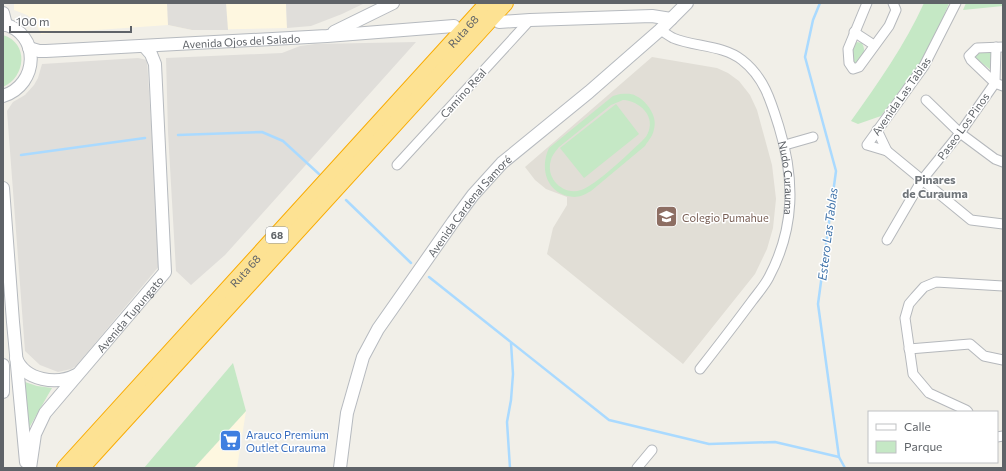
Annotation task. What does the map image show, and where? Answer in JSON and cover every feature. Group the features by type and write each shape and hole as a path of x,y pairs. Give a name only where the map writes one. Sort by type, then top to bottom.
{"highway":[{"name":"Ruta 68","path":"65,468 488,3"},
{"name":"Ruta 68","path":"82,468 505,3"}],"main road":[{"path":"327,36 393,3"},
{"name":"Avenida Cardenal Samoré","path":"340,468 347,413 363,357 378,329 452,222 473,195 502,163 589,92 660,30 687,3"},
{"path":"3,13 5,25 20,34 29,48 31,61 25,80 16,90 3,96"},
{"path":"500,22 652,16 671,19"},
{"name":"Avenida Ojos del Salado","path":"29,48 39,51 46,51 144,46 327,36 454,26"},
{"name":"Avenida Tupungato","path":"30,468 33,442 41,420 49,407 165,272 155,64 151,54 144,46"},
{"path":"3,188 16,357 27,468"},
{"path":"16,357 18,362 27,371 44,379 58,380 77,374"},
{"path":"3,365 3,392"}],"street":[{"path":"866,3 848,49 849,63 853,69 859,67 889,26 896,10 893,3"},
{"name":"Avenida Las Tablas","path":"887,151 867,145 924,66 956,3"},
{"name":"Camino Real","path":"397,165 530,20"},
{"name":"Nudo Curauma","path":"660,30 673,38 727,52 740,58 754,70 765,86 771,100 785,145 791,191 787,232 779,256 769,278 700,369"},
{"path":"854,32 874,45"},
{"path":"999,47 977,48 969,56 971,60 999,85"},
{"name":"Paseo Los Pinos","path":"887,240 922,180 999,85 999,47"},
{"path":"926,100 960,132 995,159 1003,162"},
{"path":"878,130 887,151 971,220 1003,224"},
{"path":"785,145 813,137"},
{"path":"967,411 929,393 913,374 905,318 909,304 924,287 936,282 1003,286"},
{"path":"909,350 970,344 984,356 1003,360"},
{"path":"637,468 652,450"}],"shaded area":[{"path":"14,3 286,3 287,28 192,30 168,25 41,34 32,19 27,15 14,10"},
{"path":"167,3 226,3 228,30 192,30 168,25"},
{"path":"286,3 365,3 311,26 287,28"},
{"path":"416,42 225,255 191,285 176,271 168,132 166,58 282,53 300,46 315,44"},
{"name":"Colegio Pumahue","path":"652,57 717,68 728,73 739,81 750,95 757,110 772,165 776,199 773,228 767,249 755,274 683,364 547,254 553,228 567,205 567,197 546,189 535,180 525,167"},
{"path":"138,58 147,60 160,265 76,366 71,369 58,372 40,365 25,351 7,111 13,102 25,95 34,85 38,78 42,64"},
{"name":"Arauco Premium Outlet Curauma","path":"246,411 237,468 194,468"}],"green space":[{"path":"924,3 949,3 920,63 881,116 858,124 851,121 900,49"},
{"path":"966,3 1003,3 1003,6 963,10"},
{"path":"3,35 11,39 17,45 21,60 20,68 16,76 11,82 3,87"},
{"path":"857,42 862,43 864,51 857,64 853,64 852,45"},
{"path":"979,52 992,53 991,70 974,57"},
{"path":"630,94 640,98 648,105 653,115 655,124 652,136 645,146 591,191 574,197 557,191 548,180 545,172 546,156 549,148 613,96","holes":["623,100 629,101 641,107 648,116 650,128 645,138 611,169 587,187 574,191 562,188 557,184 553,179 550,167 552,156 559,147 611,105"]},
{"path":"616,104 639,134 584,178 560,148"},
{"path":"233,363 246,411 194,468 144,468"},
{"path":"25,382 37,386 52,388 29,428"}],"waterway":[{"name":"Estero Las Tablas","path":"820,3 813,20 805,57 836,171 818,304 839,457 845,468"},
{"path":"178,135 262,132 283,141 319,174"},
{"path":"21,155 145,138"},
{"path":"346,200 411,263"},
{"path":"429,277 609,420 709,444 775,442 839,457"},
{"path":"510,468 507,422 511,400 513,374 511,343"}],"place":[{"name":"Colegio Pumahue","path":"667,217"},
{"name":"Arauco Premium Outlet Curauma","path":"231,440"}],"district":[{"name":"Pinares de Curauma","path":"935,186"}]}
